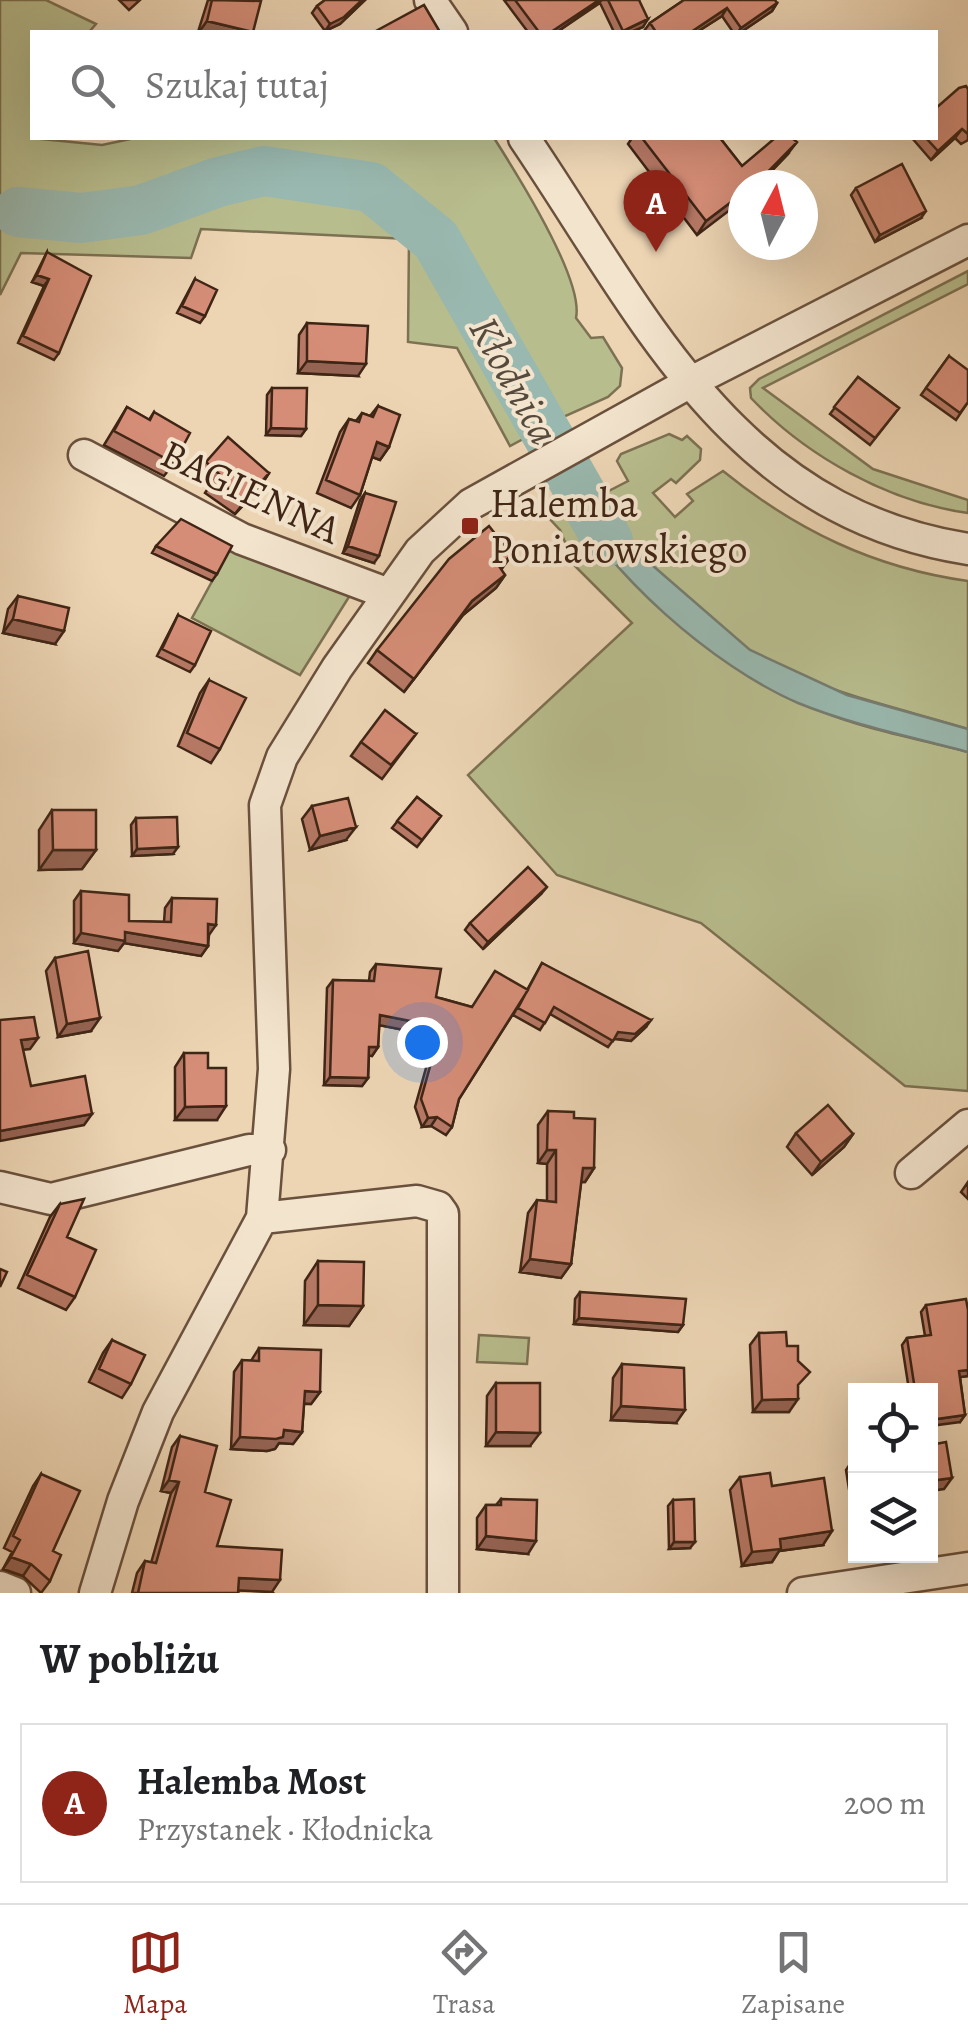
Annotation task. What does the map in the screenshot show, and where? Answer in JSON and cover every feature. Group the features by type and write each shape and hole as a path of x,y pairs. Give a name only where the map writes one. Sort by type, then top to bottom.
{"street":[{"path":"430,0 451,30"},
{"path":"525,140 689,383 742,440 815,495 876,524 936,544 968,548"},
{"path":"96,1593 123,1502 158,1412 262,1218 274,1069 266,805 282,757 300,724 386,593 444,524 523,472 968,240"},
{"name":"BAGIENNA","path":"84,455 242,538 386,593"},
{"path":"911,1173 968,1124"},
{"path":"0,1186 51,1198 249,1150 270,1150"},
{"path":"262,1218 417,1201 438,1207 443,1214 444,1593"},
{"path":"803,1593 968,1568"},
{"path":"0,1587 16,1593"}],"green space":[{"path":"0,0 46,0 96,24 91,30 30,30 30,140 102,145 126,140 495,140 560,254 576,301 576,318 591,338 603,337 622,368 620,386 608,397 550,423 507,348 493,359 536,432 510,446 457,348 408,342 409,239 201,229 191,258 21,253 0,295"},
{"path":"968,271 968,284 763,388 873,469 968,500 968,513 908,499 850,473 797,439 751,398 750,388 759,379"},
{"path":"669,434 682,440 687,436 701,449 700,460 676,483 671,479 653,493 675,517 693,501 687,494 723,471 779,511 838,543 900,567 968,581 968,729 793,674 735,640 675,590 621,534 581,480 597,497 628,481 617,461 621,454"},
{"path":"567,499 591,533 647,596 711,650 746,673 839,718 968,752 968,1091 905,1086 701,923 557,875 468,775 632,623 575,566 560,530 545,514"},
{"path":"233,543 352,592 300,675 192,618"},
{"path":"479,1335 529,1338 527,1364 477,1362"}],"water":[{"path":"581,480 601,514 629,545 750,650 847,695 968,729 968,752 819,711 766,687 732,666 665,614 606,552 563,489"}],"building":[{"path":"212,0 261,1 254,30 207,21"},
{"path":"325,0 362,0 330,24 317,6"},
{"path":"515,0 599,0 554,30 538,30"},
{"path":"608,0 639,0 648,19 623,30"},
{"path":"684,0 777,3 741,28 727,8 694,30 655,30 650,23"},
{"path":"424,5 439,30 378,30"},
{"path":"959,88 968,89 968,134 962,129 938,151 928,140 938,140 938,106"},
{"path":"644,140 722,140 742,166 773,140 797,142 770,170 728,170 728,204 706,221"},
{"path":"902,164 926,211 880,235 856,188"},
{"path":"47,252 91,276 59,353 23,336 49,279 37,275"},
{"path":"195,279 217,290 205,316 182,306"},
{"path":"307,323 368,326 366,364 307,361"},
{"path":"949,356 968,370 968,402 960,413 926,388"},
{"path":"858,377 899,408 875,438 834,407"},
{"path":"272,388 307,388 306,429 271,428"},
{"path":"378,406 400,415 389,447 377,442 360,495 326,480 349,419 359,422 362,413 373,417"},
{"path":"127,407 150,420 154,412 190,433 174,463 114,431"},
{"path":"228,437 269,473 245,501 215,479 219,474 206,462"},
{"path":"365,493 396,502 379,556 348,546"},
{"path":"181,519 232,546 217,574 156,546"},
{"path":"489,526 512,555 499,566 505,575 472,601 414,679 377,650 449,559"},
{"path":"18,596 69,608 64,631 13,619"},
{"path":"178,615 211,631 195,665 162,649"},
{"path":"209,680 246,698 220,749 187,733"},
{"path":"385,710 416,734 391,765 361,742"},
{"path":"417,797 441,816 422,840 397,821"},
{"path":"348,798 356,827 320,836 312,806"},
{"path":"52,810 96,810 96,850 53,850"},
{"path":"177,817 178,847 137,849 136,818"},
{"path":"528,867 547,887 488,942 470,923"},
{"path":"81,891 129,895 129,921 171,922 172,898 217,899 216,925 208,924 208,946 125,932 125,941 81,933"},
{"path":"88,951 100,1018 67,1024 55,958"},
{"path":"542,963 651,1020 635,1034 618,1032 613,1041 554,1007 545,1023 518,1008"},
{"path":"376,964 441,969 436,997 472,1007 495,971 528,990 459,1099 452,1127 437,1117 428,1118 421,1099 441,1027 380,1015 378,1047 369,1047 368,1078 330,1077 333,980 374,981"},
{"path":"34,1017 38,1038 21,1040 31,1086 85,1076 92,1114 0,1131 0,1020"},
{"path":"184,1053 208,1053 208,1068 226,1068 226,1106 185,1107"},
{"path":"828,1105 853,1134 821,1162 796,1133"},
{"path":"548,1111 574,1112 574,1118 595,1119 594,1168 583,1168 571,1264 530,1259 537,1200 556,1202 556,1150 547,1150"},
{"path":"84,1199 67,1237 96,1250 75,1297 27,1275 60,1204"},
{"path":"318,1261 364,1262 363,1306 318,1305"},
{"path":"0,1269 7,1272 0,1287"},
{"path":"580,1292 686,1299 683,1325 579,1318"},
{"path":"966,1299 968,1370 959,1371 965,1415 938,1419 938,1383 914,1383 907,1338 931,1335 926,1305"},
{"path":"786,1332 787,1346 798,1346 798,1361 810,1372 798,1385 798,1399 762,1400 759,1333"},
{"path":"112,1340 145,1355 131,1384 99,1369"},
{"path":"259,1348 321,1350 320,1392 305,1391 302,1432 284,1430 283,1437 276,1439 240,1437 242,1360 259,1361"},
{"path":"622,1364 684,1368 685,1410 621,1406"},
{"path":"496,1383 540,1383 540,1433 496,1432"},
{"path":"180,1436 217,1446 205,1492 231,1500 217,1546 282,1550 280,1580 239,1578 238,1593 138,1593 145,1561 156,1563 179,1482 169,1480"},
{"path":"946,1442 952,1478 938,1480 938,1444"},
{"path":"770,1473 772,1486 824,1478 832,1531 780,1539 781,1549 752,1552 740,1477"},
{"path":"41,1474 80,1491 53,1551 61,1555 50,1581 31,1564 11,1557 20,1540 13,1536"},
{"path":"501,1499 537,1500 536,1541 486,1536 486,1505 501,1505"},
{"path":"694,1499 695,1542 674,1542 673,1500"}],"waterway":[{"name":"Kłodnica","path":"18,212 81,218 141,210 218,182 264,171 371,187 436,240 608,541"},
{"path":"156,184 161,204"}],"place":[{"name":"Halemba Most","path":"656,252"},
{"name":"Halemba Poniatowskiego","path":"470,526"}]}
